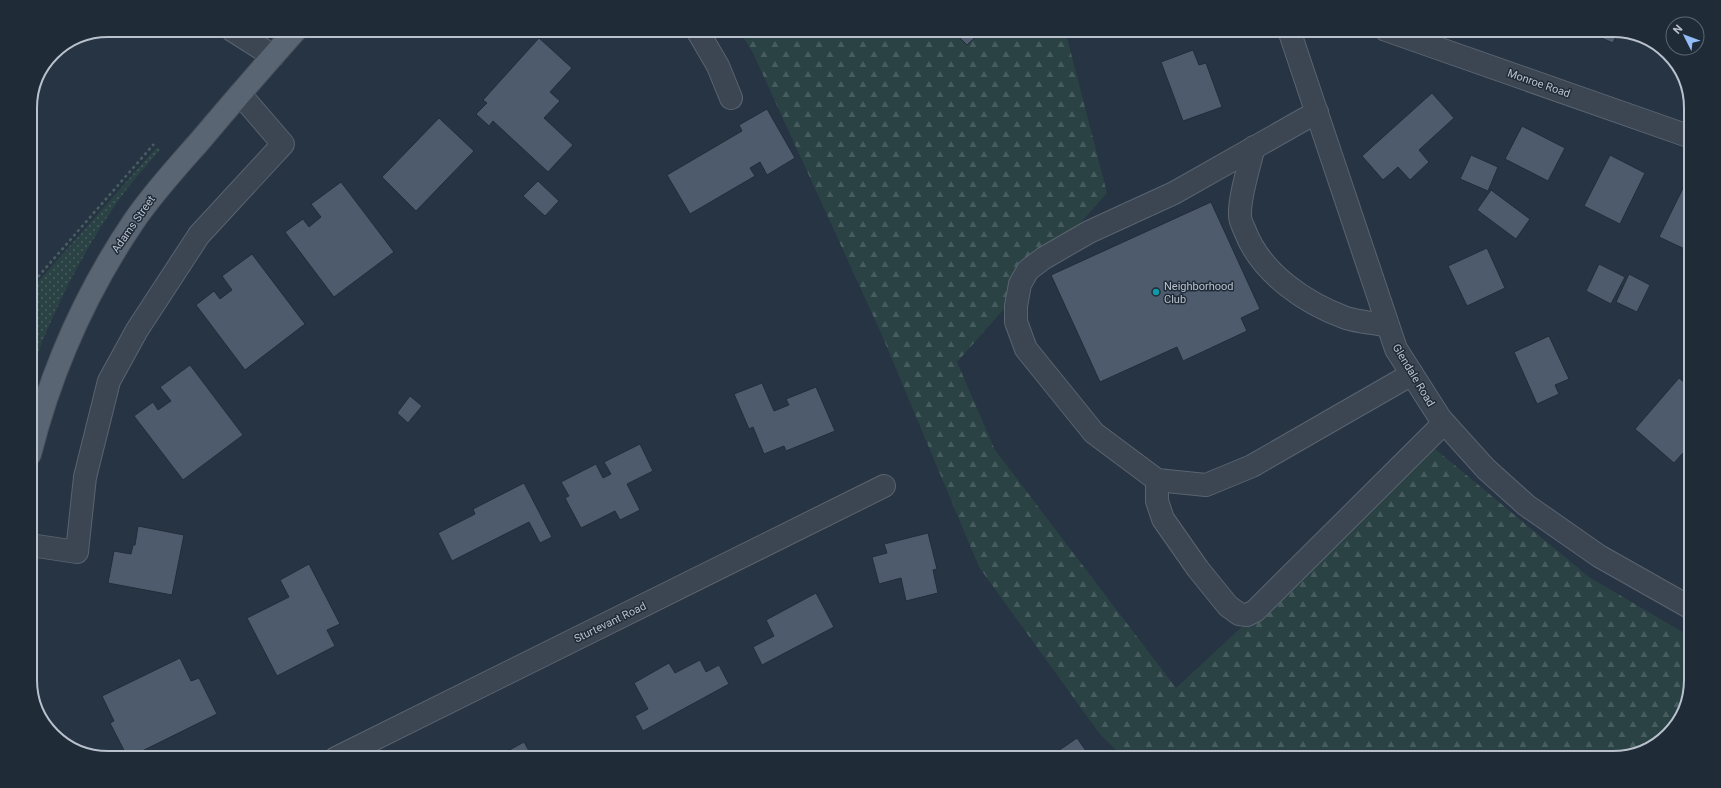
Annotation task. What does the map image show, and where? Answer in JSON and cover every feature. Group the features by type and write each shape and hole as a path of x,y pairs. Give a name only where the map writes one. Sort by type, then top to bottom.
{"main road":[{"name":"Adams Street","path":"37,427 62,356 87,302 114,252 151,197 290,37"}],"street":[{"path":"243,37 273,56"},
{"path":"701,37 715,60 731,98"},
{"name":"Glendale Road","path":"1291,37 1396,349 1444,423 1486,469 1526,506 1599,556 1684,604"},
{"name":"Monroe Road","path":"1406,37 1684,135"},
{"path":"37,546 77,552 85,477 109,381 138,330 199,235 283,144 240,94"},
{"path":"1317,112 1174,193 1089,232 1044,258 1028,270 1020,284 1016,306 1016,322 1026,349 1094,433 1157,480 1206,485 1252,466 1412,374"},
{"path":"1254,148 1244,186 1240,217 1260,260 1275,275 1310,301 1347,318 1388,326"},
{"path":"1157,480 1157,501 1163,519 1198,569 1228,606 1239,614 1247,615 1255,611 1444,423"},
{"name":"Sturtevant Road","path":"350,751 884,486"}],"path":[{"path":"37,278 154,144"}],"green space":[{"path":"743,37 1067,37 1107,193 957,362 995,450 1176,688 1434,448 1589,577 1684,633 1683,694 1679,707 1669,723 1656,736 1640,746 1631,749 1613,751 1117,751 1099,733 979,567 881,333 753,53"},
{"path":"157,147 160,150 121,197 91,243 67,286 37,356 37,283"}],"building":[{"path":"959,37 976,37 967,45"},
{"path":"1599,37 1615,37 1613,43"},
{"path":"539,38 572,68 550,92 560,101 544,118 573,145 548,172 493,121 489,126 476,114 487,103 483,100"},
{"path":"1193,50 1199,65 1206,63 1222,107 1183,121 1161,62"},
{"path":"1432,93 1454,118 1419,150 1429,162 1410,180 1398,167 1383,180 1362,156"},
{"path":"767,109 795,158 767,175 760,162 750,168 755,176 690,214 667,175 742,131 739,125"},
{"path":"439,118 474,151 416,211 382,177"},
{"path":"1522,126 1565,148 1548,181 1505,159"},
{"path":"1471,155 1498,167 1488,191 1460,179"},
{"path":"1610,155 1645,173 1620,224 1584,206"},
{"path":"538,181 559,201 545,216 523,196"},
{"path":"341,182 394,252 334,297 285,232 303,219 309,227 321,217 311,204"},
{"path":"1684,186 1684,249 1659,237"},
{"path":"1491,190 1530,219 1516,239 1477,210"},
{"name":"Neighborhood Club","path":"1211,202 1260,309 1241,318 1247,331 1183,361 1177,347 1100,382 1051,275"},
{"path":"1487,248 1505,288 1467,306 1448,266"},
{"path":"252,254 305,324 245,370 196,305 214,291 220,299 232,290 222,276"},
{"path":"1599,264 1625,277 1611,304 1586,291"},
{"path":"1629,274 1650,285 1637,312 1616,302"},
{"path":"1549,336 1569,379 1555,385 1559,394 1537,404 1514,352"},
{"path":"190,365 243,435 183,480 134,416 153,402 158,410 171,401 160,387"},
{"path":"1679,378 1684,382 1684,452 1674,463 1635,429"},
{"path":"762,383 774,411 789,405 786,399 816,387 835,431 786,451 784,446 764,454 753,427 749,429 734,394"},
{"path":"410,396 422,406 408,423 397,413"},
{"path":"640,444 653,471 627,484 640,510 620,520 615,511 581,528 565,498 569,496 561,482 596,464 603,478 611,474 604,462"},
{"path":"524,483 552,537 540,543 529,522 452,561 438,533 475,514 473,509"},
{"path":"138,526 184,535 172,595 108,583 114,551 131,554 133,545 135,545"},
{"path":"928,533 937,569 933,570 938,593 906,601 901,578 879,584 872,557 887,553 884,544"},
{"path":"309,564 340,624 327,630 335,646 277,676 247,618 289,597 280,580"},
{"path":"816,593 834,627 762,665 753,647 774,636 766,620"},
{"path":"180,658 191,681 199,678 217,714 142,751 124,751 110,723 114,721 102,696"},
{"path":"700,660 706,672 719,665 729,684 643,731 635,716 648,709 634,683 669,663 675,673"},
{"path":"1077,738 1086,751 1058,751"},
{"path":"524,742 529,751 508,751"}],"place":[{"name":"Neighborhood Club","path":"1156,292"}]}
